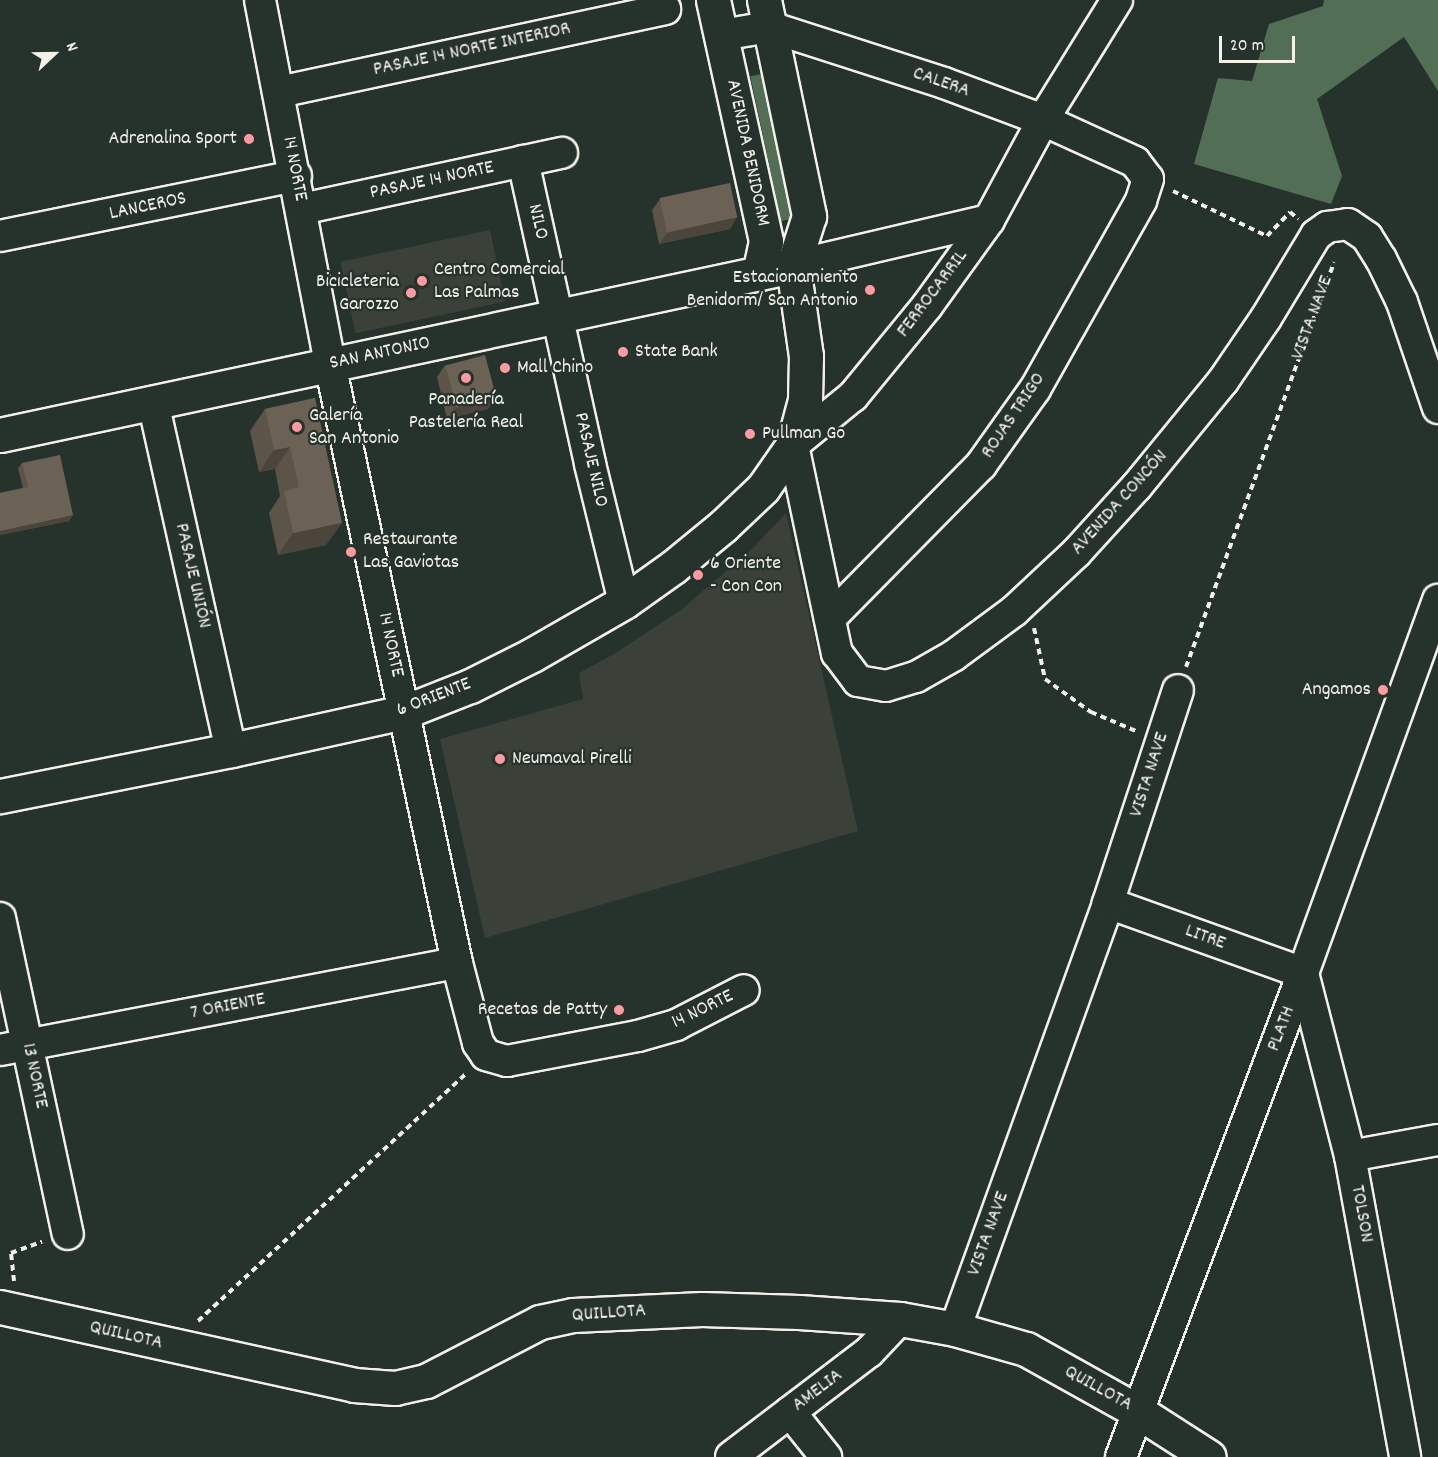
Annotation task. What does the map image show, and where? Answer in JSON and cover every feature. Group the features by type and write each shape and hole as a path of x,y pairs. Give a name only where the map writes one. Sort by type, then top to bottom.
{"main road":[{"name":"AVENIDA BENIDORM","path":"713,0 766,241 759,273"},
{"path":"767,13 809,216 793,266 806,356 805,400 793,445"},
{"path":"759,273 793,266"},
{"name":"SAN ANTONIO","path":"0,435 759,273"},
{"name":"6 ORIENTE","path":"0,796 231,750 404,712 501,671 624,602 673,567 723,526 763,488 793,445"},
{"name":"QUILLOTA","path":"9,1309 354,1385 396,1388 426,1381 540,1322 573,1315 702,1309 799,1312 900,1319 955,1329 1026,1349 1137,1411 1209,1457"}],"street":[{"name":"14 NORTE","path":"260,0 296,176 330,364 457,963 478,1043 486,1055 507,1062 638,1036 676,1025 744,990"},
{"name":"FERROCARRIL","path":"793,445 853,396 927,306 989,220 1010,185 1043,120 1117,0"},
{"name":"PASAJE 14 NORTE INTERIOR","path":"279,92 665,9"},
{"name":"CALERA","path":"720,35 767,13 1043,120 1135,162 1148,179"},
{"name":"PASAJE 14 NORTE","path":"302,209 562,153"},
{"name":"NILO","path":"523,161 558,317"},
{"name":"LANCEROS","path":"0,236 296,176"},
{"name":"ROJAS TRIGO","path":"830,618 981,465 1035,389 1141,201 1148,179"},
{"path":"793,266 989,220"},
{"path":"1316,235 1328,227 1348,224 1367,237 1381,259 1402,302 1438,408"},
{"name":"AVENIDA CONCÓN","path":"793,445 837,653 858,681 886,686 916,677 953,656 1028,598 1076,553 1137,486 1223,381 1266,318 1316,235"},
{"name":"PASAJE NILO","path":"558,317 624,602"},
{"name":"PASAJE UNIÓN","path":"153,402 231,750"},
{"name":"PLATH","path":"1121,1457 1303,973 1438,600"},
{"name":"VISTA NAVE","path":"955,1329 1108,903 1178,690"},
{"name":"LITRE","path":"1108,903 1303,973"},
{"name":"13 NORTE","path":"0,918 14,1048 68,1233"},
{"name":"7 ORIENTE","path":"14,1048 457,963"},
{"name":"TOLSON","path":"1303,973 1350,1155 1405,1457"},
{"path":"1350,1155 1438,1140"},
{"name":"AMELIA","path":"731,1457 869,1352 900,1319"},
{"path":"790,1412 826,1457"}],"path":[{"path":"1148,179 1267,236 1290,212 1316,235"},
{"name":"VISTA NAVE","path":"1178,690 1348,224"},
{"path":"1028,598 1045,679 1091,712 1142,733 1147,718 1166,724"},
{"path":"171,1346 486,1055"},
{"path":"9,1309 11,1253 68,1233"}],"shaded area":[{"name":"Centro Comercial Las Palmas","path":"490,230 505,301 356,333 340,262"},
{"path":"786,513 858,831 485,938 440,739 583,699 579,673 614,654 681,610 753,548"}],"green space":[{"path":"1324,0 1438,0 1438,91 1404,37 1317,99 1342,176 1331,204 1194,164 1218,78 1252,81 1269,24 1323,6"},
{"path":"766,73 797,218 781,221 750,76"}],"building":[{"path":"730,183 737,217 667,232 660,198"},
{"path":"485,355 496,397 457,407 445,366"},
{"path":"315,398 342,523 293,533 284,491 299,487 290,447 274,450 265,409"},
{"path":"60,455 73,515 0,531 0,493 28,487 22,463"}],"place":[{"name":"Adrenalina Sport","path":"249,139"},
{"name":"Centro Comercial Las Palmas","path":"422,281"},
{"name":"Estacionamiento Benidorm/ San Antonio","path":"870,290"},
{"name":"Bicicleteria Garozzo","path":"411,293"},
{"name":"State Bank","path":"623,352"},
{"name":"Mall Chino","path":"505,368"},
{"name":"Panadería Pastelería Real","path":"466,378"},
{"name":"Galería San Antonio","path":"297,427"},
{"name":"Pullman Go","path":"750,434"},
{"name":"Restaurante Las Gaviotas","path":"351,552"},
{"name":"6 Oriente - Con Con","path":"698,575"},
{"name":"Angamos","path":"1383,690"},
{"name":"Neumaval Pirelli","path":"500,759"},
{"name":"Recetas de Patty","path":"619,1010"}]}
